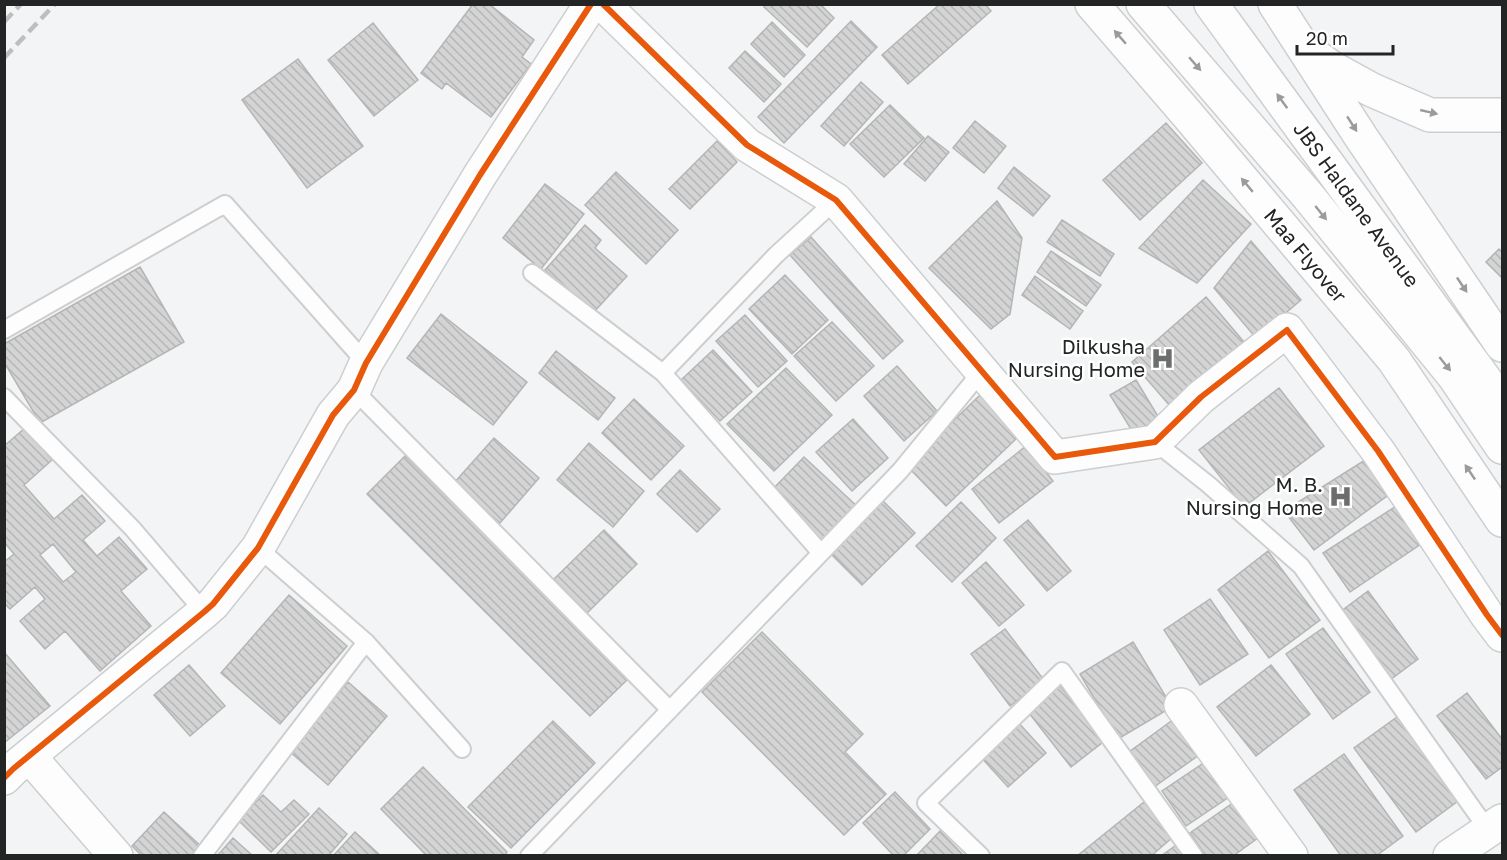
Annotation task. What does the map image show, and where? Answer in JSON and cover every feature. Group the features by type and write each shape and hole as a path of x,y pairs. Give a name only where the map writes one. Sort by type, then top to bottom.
{"main road":[{"path":"4,778 204,612 258,548 333,415 360,376 480,175 591,4"},
{"path":"603,4 747,145 836,200 1055,457 1155,442 1202,397 1287,330 1378,451 1487,615 1503,635"},
{"name":"Maa Flyover","path":"1092,4 1394,360 1503,520"},
{"name":"Maa Flyover","path":"1143,4 1308,196 1454,376 1503,447"},
{"name":"JBS Haldane Avenue","path":"1211,4 1503,403"},
{"name":"JBS Haldane Avenue","path":"1275,4 1361,137 1503,345"},
{"path":"1303,48 1332,68 1372,90 1430,115 1503,116"},
{"path":"1181,705 1291,855"},
{"path":"29,756 116,855"},
{"path":"1450,855 1495,826"}],"lane":[{"path":"663,374 776,255 836,200"},
{"path":"7,324 225,204 360,376 670,710"},
{"path":"532,273 663,374 821,553"},
{"path":"529,855 900,471 981,372"},
{"path":"4,397 132,528 204,612"},
{"path":"1155,442 1209,485 1301,566 1495,826"},
{"path":"258,548 366,642 462,749"},
{"path":"202,855 366,642"},
{"path":"981,855 926,803 1062,671 1194,855"}],"building":[{"path":"473,4 489,4 534,40 522,57 531,64 491,117 446,83 442,89 421,73"},
{"path":"766,4 820,4 834,18 807,47 764,7"},
{"path":"940,4 985,4 991,11 908,84 882,55"},
{"path":"851,21 877,47 784,143 758,117"},
{"path":"772,22 805,55 784,77 751,44"},
{"path":"373,23 418,80 374,116 328,60"},
{"path":"745,51 781,84 764,102 729,68"},
{"path":"298,59 363,146 307,188 242,100"},
{"path":"861,82 883,102 844,146 821,126"},
{"path":"890,105 924,138 884,177 850,144"},
{"path":"975,121 1006,146 984,173 953,148"},
{"path":"1166,123 1202,163 1140,220 1103,180"},
{"path":"928,136 949,152 925,181 904,164"},
{"path":"717,141 737,162 690,209 669,189"},
{"path":"1014,167 1050,196 1033,216 998,188"},
{"path":"616,172 678,230 646,264 585,205"},
{"path":"1203,180 1251,224 1197,283 1139,248"},
{"path":"545,184 584,214 541,269 503,238"},
{"path":"997,201 1022,238 1010,314 991,329 929,268"},
{"path":"1062,220 1114,254 1100,276 1047,242"},
{"path":"585,225 601,240 595,248 627,276 593,313 545,270"},
{"path":"811,237 903,341 883,359 790,255"},
{"path":"1251,241 1301,300 1256,338 1214,288"},
{"path":"1499,249 1502,252 1502,278 1486,262"},
{"path":"1051,251 1101,285 1086,306 1037,272"},
{"path":"140,267 184,342 40,423 4,362 4,344"},
{"path":"785,275 828,320 792,354 749,309"},
{"path":"1035,276 1083,311 1070,329 1022,295"},
{"path":"1206,297 1244,342 1170,406 1132,362"},
{"path":"441,314 527,382 493,425 407,358"},
{"path":"745,315 787,361 758,387 716,341"},
{"path":"832,322 874,366 836,401 794,356"},
{"path":"713,350 752,392 720,421 681,380"},
{"path":"556,351 615,398 598,420 539,373"},
{"path":"897,366 937,411 904,441 864,396"},
{"path":"786,368 832,415 774,471 727,424"},
{"path":"1136,380 1159,418 1134,434 1110,395"},
{"path":"1279,388 1324,446 1244,507 1199,450"},
{"path":"980,395 1020,435 946,506 907,466"},
{"path":"634,399 684,446 651,480 602,433"},
{"path":"853,419 888,458 852,491 816,452"},
{"path":"25,428 52,460 24,485 54,519 82,495 105,521 83,540 97,556 119,537 147,569 121,591 151,626 100,671 65,631 45,649 20,621 45,599 35,587 10,609 4,603 4,562 14,554 4,542 4,446","holes":["53,544 76,572 63,582 40,555"]},
{"path":"494,438 539,478 500,523 454,483"},
{"path":"589,443 644,491 613,527 557,480"},
{"path":"1026,446 1053,481 999,523 972,489"},
{"path":"405,456 629,678 590,716 367,494"},
{"path":"804,457 860,509 826,544 771,491"},
{"path":"1365,460 1391,493 1314,550 1284,511"},
{"path":"680,470 720,509 697,532 657,494"},
{"path":"879,497 915,533 862,585 826,549"},
{"path":"961,502 996,538 952,582 916,546"},
{"path":"1401,503 1424,542 1350,592 1323,553"},
{"path":"1028,520 1071,571 1047,591 1004,540"},
{"path":"604,530 637,564 587,613 554,579"},
{"path":"1268,551 1320,620 1269,658 1218,590"},
{"path":"986,562 1024,605 999,626 962,583"},
{"path":"1368,591 1418,659 1390,680 1340,612"},
{"path":"289,595 347,646 280,724 221,673"},
{"path":"1210,599 1248,654 1200,685 1164,630"},
{"path":"1323,628 1370,692 1333,719 1286,654"},
{"path":"1005,629 1044,680 1010,706 971,654"},
{"path":"762,632 863,734 845,752 886,794 844,835 702,692"},
{"path":"1133,642 1172,707 1118,739 1080,674"},
{"path":"4,652 50,706 4,743"},
{"path":"189,665 225,706 190,736 154,695"},
{"path":"1271,665 1310,714 1256,756 1217,707"},
{"path":"348,682 387,716 328,785 289,751"},
{"path":"1058,683 1103,742 1071,767 1025,708"},
{"path":"1467,693 1502,739 1502,767 1486,779 1437,716"},
{"path":"1397,717 1458,801 1416,832 1354,748"},
{"path":"1174,719 1199,755 1154,787 1129,752"},
{"path":"1016,720 1046,753 1008,787 979,755"},
{"path":"553,721 595,763 511,848 468,807"},
{"path":"1344,754 1403,836 1376,856 1341,856 1294,790"},
{"path":"1211,758 1235,793 1186,826 1162,791"},
{"path":"423,767 507,852 504,856 427,856 381,809"},
{"path":"895,792 930,829 903,856 894,856 863,823"},
{"path":"263,795 281,812 294,800 309,814 271,852 238,820"},
{"path":"1237,800 1262,835 1233,856 1206,856 1190,833"},
{"path":"1144,802 1173,837 1151,856 1077,856"},
{"path":"319,808 347,834 328,856 275,856"},
{"path":"164,812 203,848 196,856 142,856 132,846"},
{"path":"940,831 964,856 916,856"},
{"path":"355,832 381,856 333,856"},
{"path":"233,838 253,856 217,856"},
{"path":"1179,843 1187,856 1161,856"}],"railway":[{"path":"4,22 21,4"},
{"path":"4,58 55,4"}],"cycle path":[{"path":"4,778 213,604 258,548 333,415 354,390 366,363 480,175 591,4"},
{"path":"603,4 747,145 836,200 1055,457 1155,442 1201,397 1287,330 1378,451 1502,635"}],"place":[{"name":"Dilkusha Nursing Home","path":"1163,358"},
{"name":"M. B. Nursing Home","path":"1341,496"}]}
